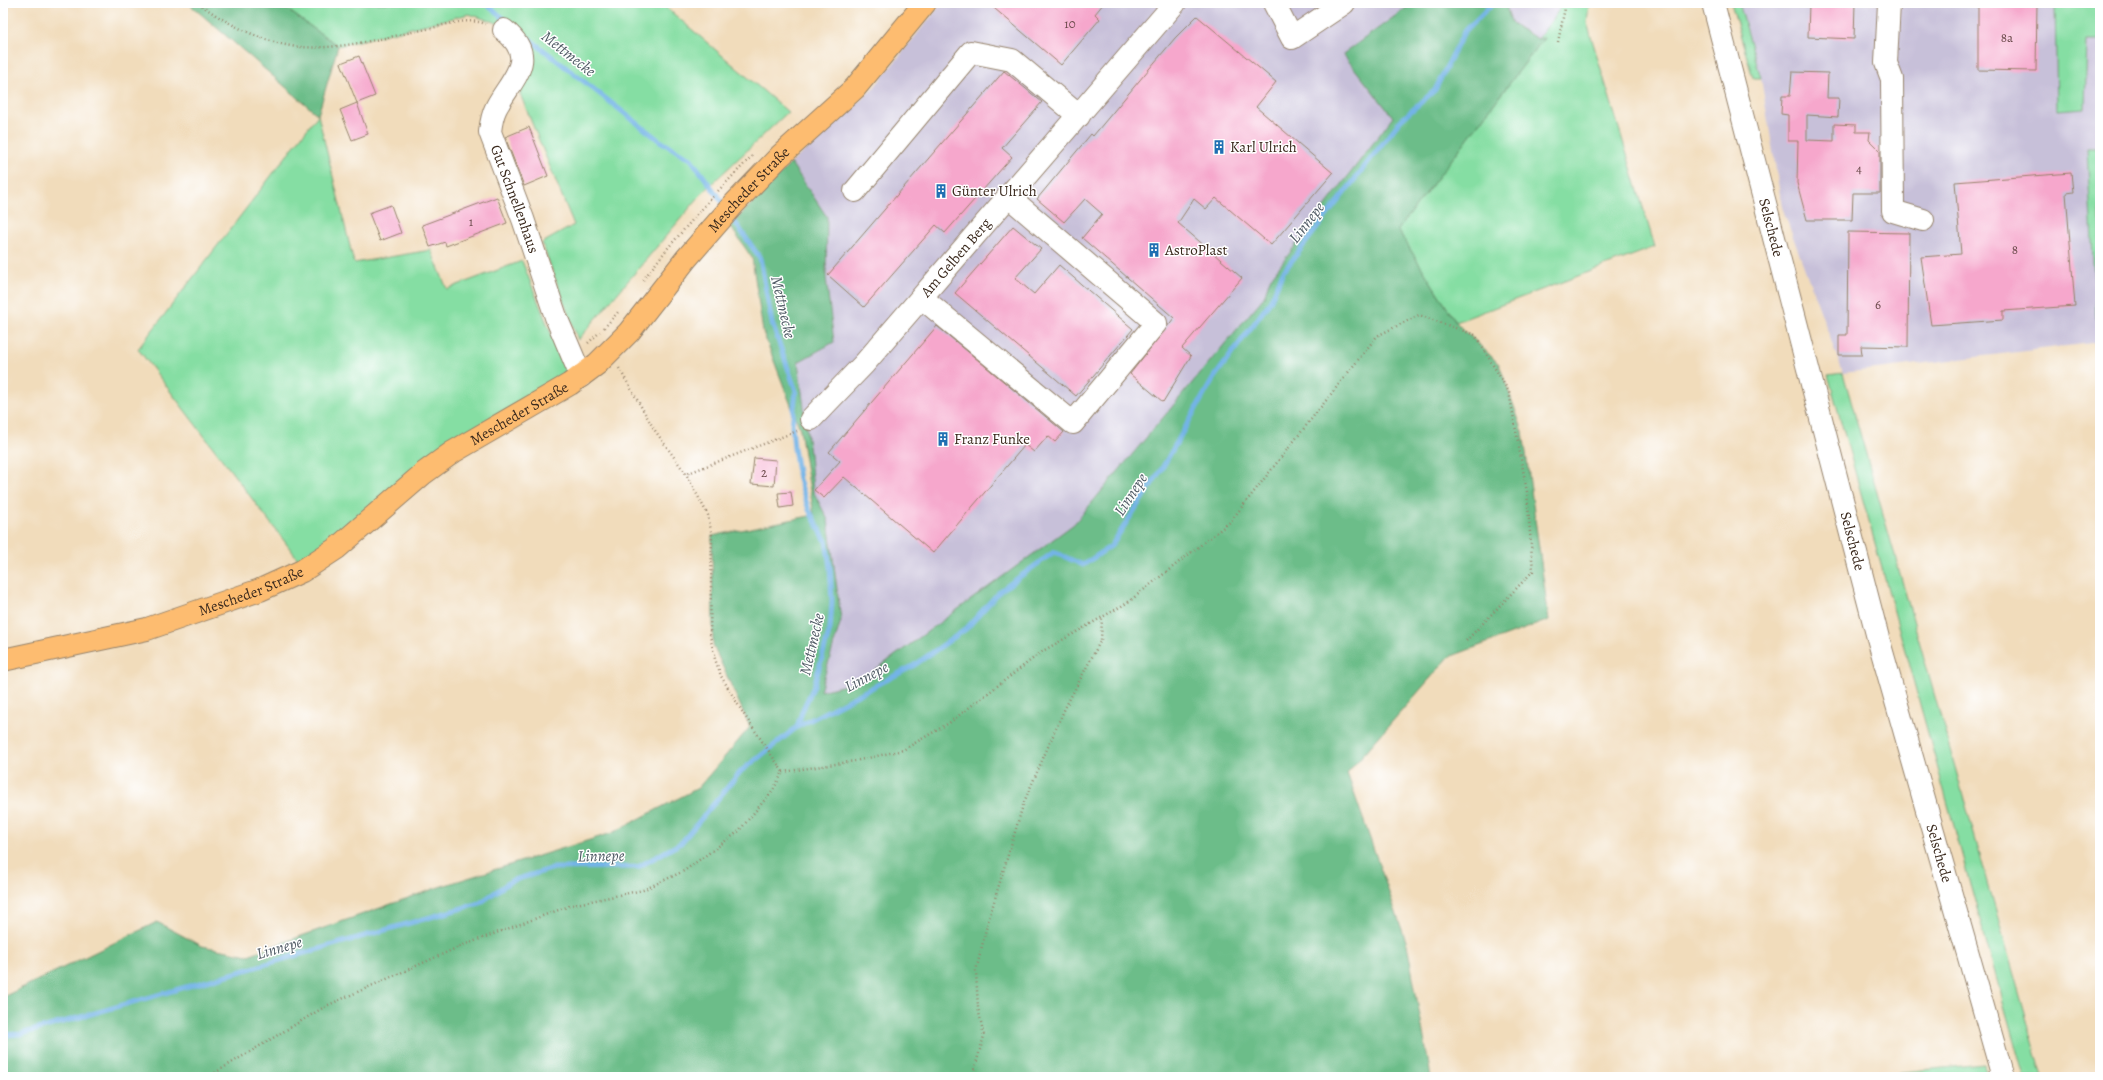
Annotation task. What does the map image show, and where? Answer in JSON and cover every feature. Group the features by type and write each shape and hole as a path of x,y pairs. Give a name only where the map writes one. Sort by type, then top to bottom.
{"main road":[{"name":"Mescheder Straße","path":"3,660 147,629 260,590 302,571 337,548 424,473 453,452 577,367 610,352 634,327 686,259 727,212 780,156 855,88 925,3"}],"street":[{"name":"Am Gelben Berg","path":"806,424 864,364 922,298 1175,3"},
{"path":"1274,3 1292,38 1344,3"},
{"name":"Selschede","path":"1713,3 1878,638 2004,1077"},
{"path":"1889,3 1886,63 1892,79 1893,211 1923,220"},
{"name":"Gut Schnellenhaus","path":"504,30 517,42 522,63 514,81 496,107 491,120 490,132 523,219 556,317 577,367"},
{"path":"855,191 971,52 1012,60 1079,116"},
{"path":"922,298 1073,423 1156,324 1009,198"}],"path":[{"path":"199,3 230,24 268,40 300,47 338,46 460,22 483,23 504,30"},
{"path":"1558,42 1566,3"},
{"path":"639,286 667,249 711,198"},
{"path":"577,367 622,308"},
{"path":"783,772 855,761 903,750 949,723 1043,651 1127,603 1230,522 1377,336 1419,315 1475,335 1509,392 1527,492 1533,571 1466,641"},
{"path":"610,352 654,429 686,474 708,515 712,536 710,636 715,660 721,676 763,744 783,772"},
{"path":"686,474 740,452 775,440 806,424"},
{"path":"972,1077 984,1036 977,1002 976,971 987,925 1024,802 1065,708 1101,640 1102,617"},
{"path":"208,1077 326,1006 461,946 572,905 643,890 684,871 738,832 774,790 783,772"}],"shaded area":[{"path":"942,3 1413,3 1343,54 1393,117 1270,279 1264,297 1074,524 859,682 820,691 841,620 828,520 813,491 810,454 798,362 834,341 826,278 827,217 791,163 872,90"},
{"path":"1505,3 1564,3 1538,39 1512,24"},
{"path":"1739,3 2100,3 2100,342 1843,373 1782,207 1761,78"}],"green space":[{"path":"188,3 278,3 338,46 318,115"},
{"path":"278,3 661,3 788,112 705,190 578,340 542,243 574,225 520,94 532,51 509,27 469,14 338,46"},
{"path":"1413,3 1505,3 1512,24 1538,39 1544,38 1398,230 1456,322 1499,364 1523,432 1549,620 1449,657 1347,773 1407,944 1431,1077 3,1077 3,997 157,922 202,946 248,955 439,887 612,833 698,788 750,727 713,645 712,536 814,515 800,429 763,332 752,258 730,226 791,163 827,217 826,278 834,342 798,362 810,454 813,491 828,520 841,620 820,691 859,682 1074,524 1264,297 1270,279 1393,117 1343,54"},
{"path":"1564,3 1589,3 1587,23 1655,247 1456,322 1398,230 1544,38 1538,39"},
{"path":"1731,3 1739,3 1761,78 1753,78"},
{"path":"2055,3 2100,3 2100,40 2087,40 2085,108 2057,110"},
{"path":"318,115 354,263 431,250 447,289 522,261 568,376 358,518 301,563 138,349"},
{"path":"2087,148 2100,148 2100,333 2097,333"},
{"path":"1843,373 2043,1077 2024,1077 1828,375"},
{"path":"1984,1064 1987,1077 1850,1077"}],"building":[{"path":"988,3 1104,3 1095,14 1100,19 1061,65"},
{"path":"1809,3 1855,3 1854,39 1808,37"},
{"path":"1978,3 2037,3 2036,71 1978,70"},
{"path":"1197,16 1276,82 1256,107 1333,173 1271,245 1216,198 1206,209 1194,199 1178,223 1242,278 1182,348 1191,356 1163,402 1130,374 1174,318 1082,238 1102,214 1085,199 1064,222 1037,199 1091,134 1093,136 1175,38"},
{"path":"359,56 375,96 357,103 341,63"},
{"name":"Günter Ulrich","path":"1004,71 1042,102 1002,148 1012,157 945,233 936,225 864,307 828,275"},
{"path":"1792,72 1828,73 1827,98 1839,98 1838,117 1807,115 1807,140 1834,141 1834,124 1856,125 1856,132 1870,132 1869,140 1880,151 1880,193 1853,193 1852,220 1807,220 1797,183 1798,141 1788,141 1788,115 1781,114 1782,96 1790,96"},
{"path":"357,103 368,134 352,140 340,110"},
{"path":"529,127 548,176 524,186 505,137"},
{"path":"2071,173 2073,192 2066,193 2075,306 2003,311 2003,320 1931,325 1921,257 1961,254 1955,182"},
{"path":"497,197 507,223 446,246 445,242 430,247 422,225"},
{"path":"391,205 401,233 380,241 369,213"},
{"path":"1013,226 1041,249 1015,278 1034,294 1059,265 1133,329 1076,396 955,293"},
{"path":"1848,232 1909,233 1908,347 1861,346 1862,355 1839,355 1839,335 1847,335"},
{"name":"Franz Funke","path":"937,326 1064,432 1055,442 1048,436 1034,452 1025,445 933,553 844,477 824,498 814,490 840,461 829,452"},
{"path":"754,458 776,460 774,486 751,484"},
{"path":"791,492 793,506 780,508 778,493"}],"waterway":[{"name":"Mettmecke","path":"485,3 510,24"},
{"name":"Linnepe","path":"3,1035 21,1034 480,903 511,881 554,868 638,867 681,843 741,771 797,727 913,666 966,629 1000,591 1054,552 1083,565 1111,546 1161,470 1213,379 1270,302 1283,272 1400,121 1435,90 1464,32 1493,3"},
{"name":"Mettmecke","path":"518,30 660,141 691,159 725,206"},
{"name":"Mettmecke","path":"730,215 760,258 772,323 796,391 792,425 799,479 809,510 826,541 830,567 832,602 830,629 814,686 803,709 797,727"}],"place":[{"name":"Karl Ulrich","path":"1219,147"},
{"name":"Günter Ulrich","path":"941,191"},
{"name":"AstroPlast","path":"1154,250"},
{"name":"Franz Funke","path":"943,439"}]}
